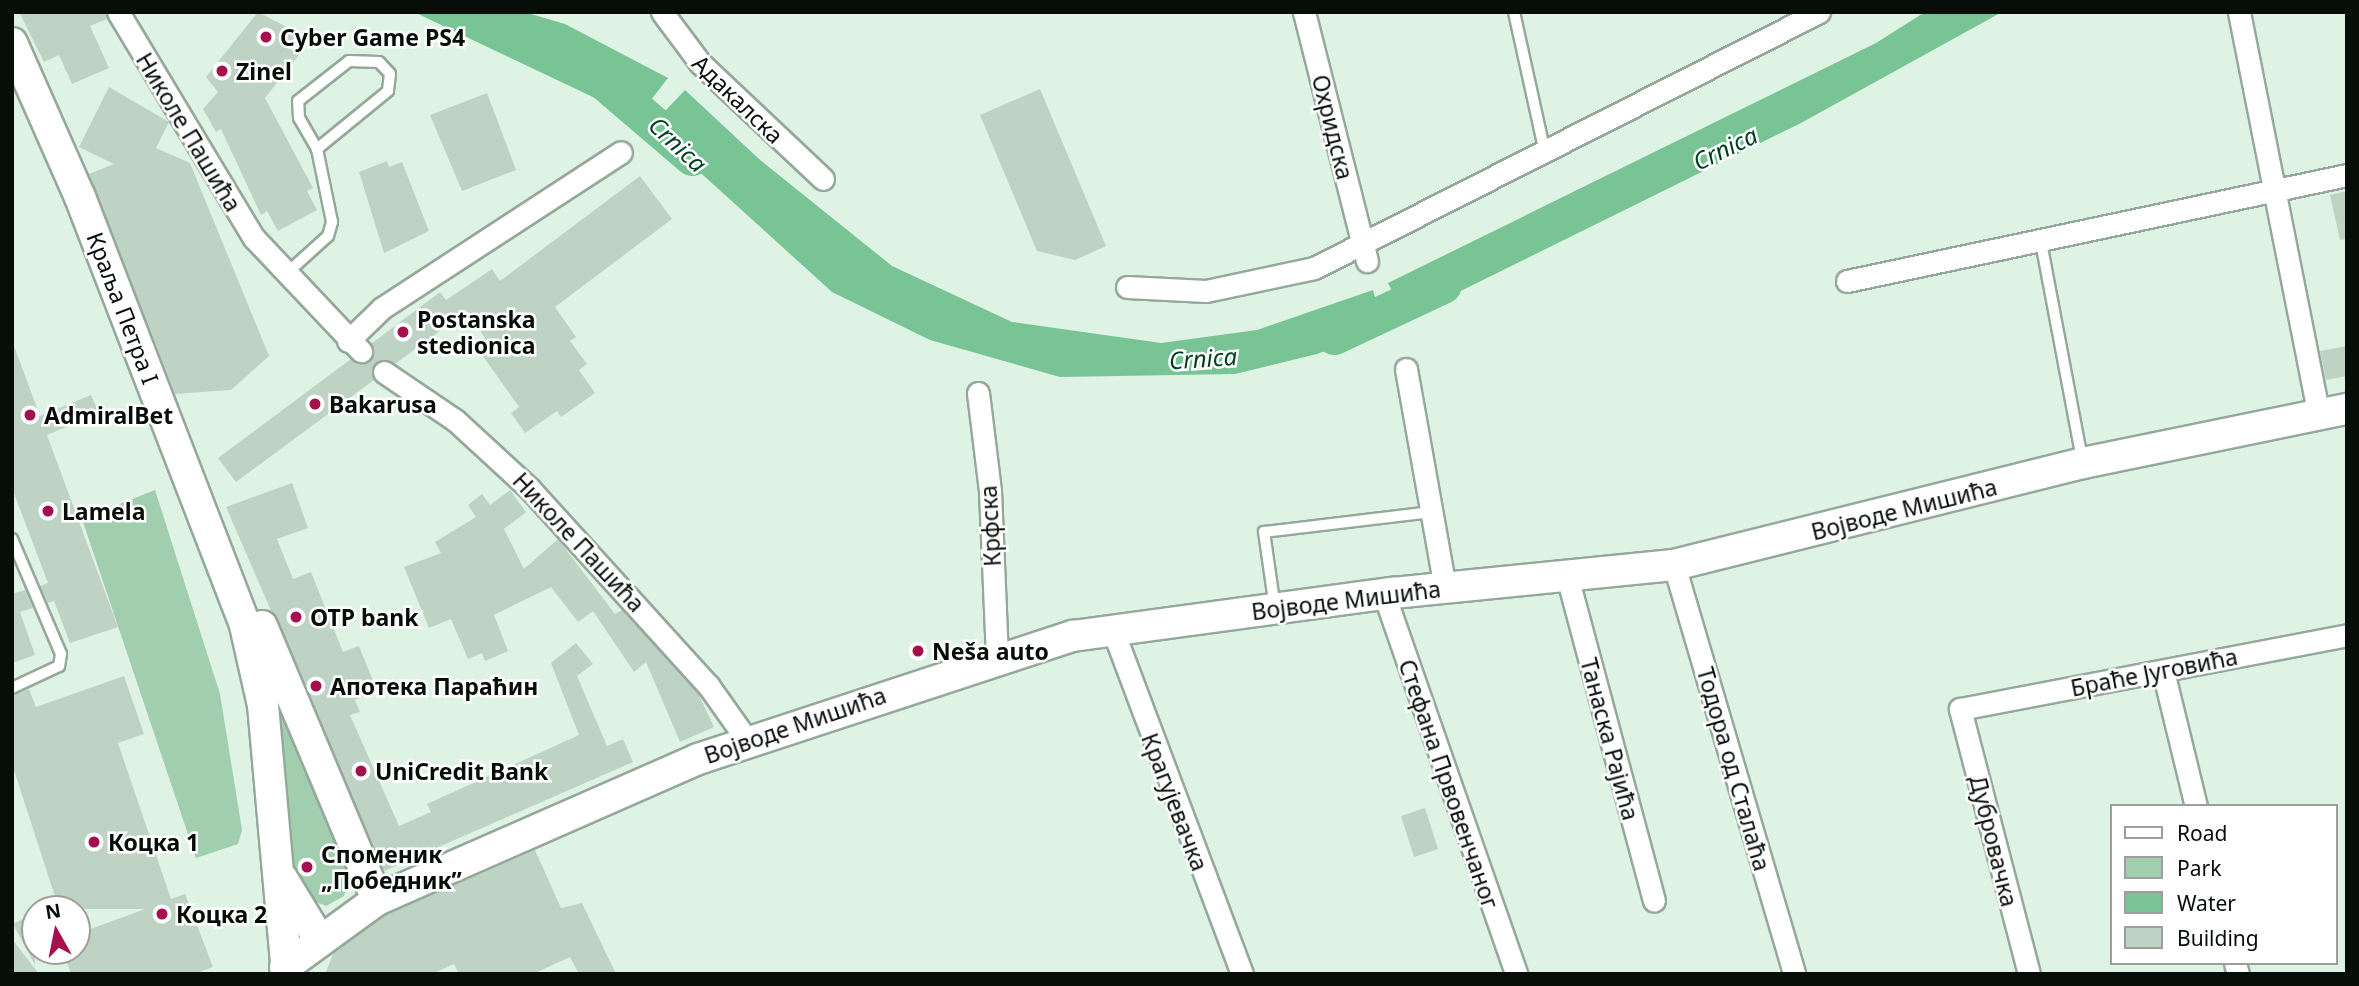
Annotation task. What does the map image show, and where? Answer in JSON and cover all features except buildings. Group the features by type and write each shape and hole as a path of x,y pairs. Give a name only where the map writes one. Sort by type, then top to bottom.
{"main road":[{"name":"Краља Петра I","path":"12,43 229,576 260,684 276,864 281,971"},
{"name":"Војводе Мишића","path":"281,971 319,939 377,900 747,740 997,659 1112,628 1445,587 1674,565 2083,463 2333,412"},
{"name":"Краља Петра I","path":"229,576 257,616 377,900"},
{"path":"276,864 319,939"}],"street":[{"name":"Николе Пашића","path":"118,12 243,222 287,273 324,305 355,346 382,308 621,152"},
{"name":"Адакалска","path":"662,12 700,63 823,178"},
{"name":"Охридска","path":"1304,12 1365,252"},
{"path":"1127,287 1206,291 1264,282 1365,252 1545,153 1819,12"},
{"path":"2239,12 2275,192 2333,412"},
{"path":"1847,281 2347,175"},
{"path":"1406,369 1445,587"},
{"name":"Николе Пашића","path":"384,372 455,420 530,489 708,685 747,740"},
{"name":"Крфска","path":"978,393 990,491 997,659"},
{"name":"Тодора од Сталаћа","path":"1674,565 1794,974"},
{"name":"Танаска Рајића","path":"1567,576 1654,901"},
{"name":"Стефана Првовенчаног","path":"1384,594 1516,974"},
{"name":"Крагујевачка","path":"1112,628 1242,974"},
{"name":"Браће Југовића","path":"1960,709 2347,635"},
{"path":"2163,671 2196,804"},
{"name":"Дубровачка","path":"1960,709 2029,974"}],"lane":[{"path":"1514,12 1545,153"},
{"path":"287,273 331,229 317,149 299,118 301,96 349,61 379,62 390,74 388,91 317,149"},
{"path":"2041,242 2083,463"},
{"path":"1275,608 1264,532 1432,512"},
{"path":"12,539 61,654 59,666 12,688"}],"green space":[{"path":"155,490 220,694 242,830 238,844 196,858 82,519"},
{"path":"269,684 350,873 344,896 326,906 294,893"}],"water":[{"path":"414,12 524,12 565,24 668,78 637,118"},
{"path":"1925,12 2002,12 1801,123 1406,318 1388,283 1876,43"},
{"path":"685,90 759,159 892,266 1012,322 1161,343 1257,330 1373,290 1384,329 1317,354 1235,374 1060,377 930,340 832,292 650,127"}],"waterway":[{"name":"Crnica","path":"603,81 692,157"},
{"name":"Crnica","path":"1334,336 1443,285"}],"tunnel":[{"path":"361,351 384,372"}],"place":[{"name":"Cyber Game PS4","path":"266,37"},
{"name":"Zinel","path":"222,71"},
{"name":"Postanska stedionica","path":"403,332"},
{"name":"Bakarusa","path":"315,404"},
{"name":"AdmiralBet","path":"30,415"},
{"name":"Lamela","path":"48,511"},
{"name":"OTP bank","path":"296,617"},
{"name":"Neša auto","path":"918,651"},
{"name":"Апотека Параћин","path":"316,686"},
{"name":"UniCredit Bank","path":"361,771"},
{"name":"Коцка 1","path":"94,842"},
{"name":"Споменик „Победник”","path":"307,867"},
{"name":"Коцка 2","path":"162,914"}]}
